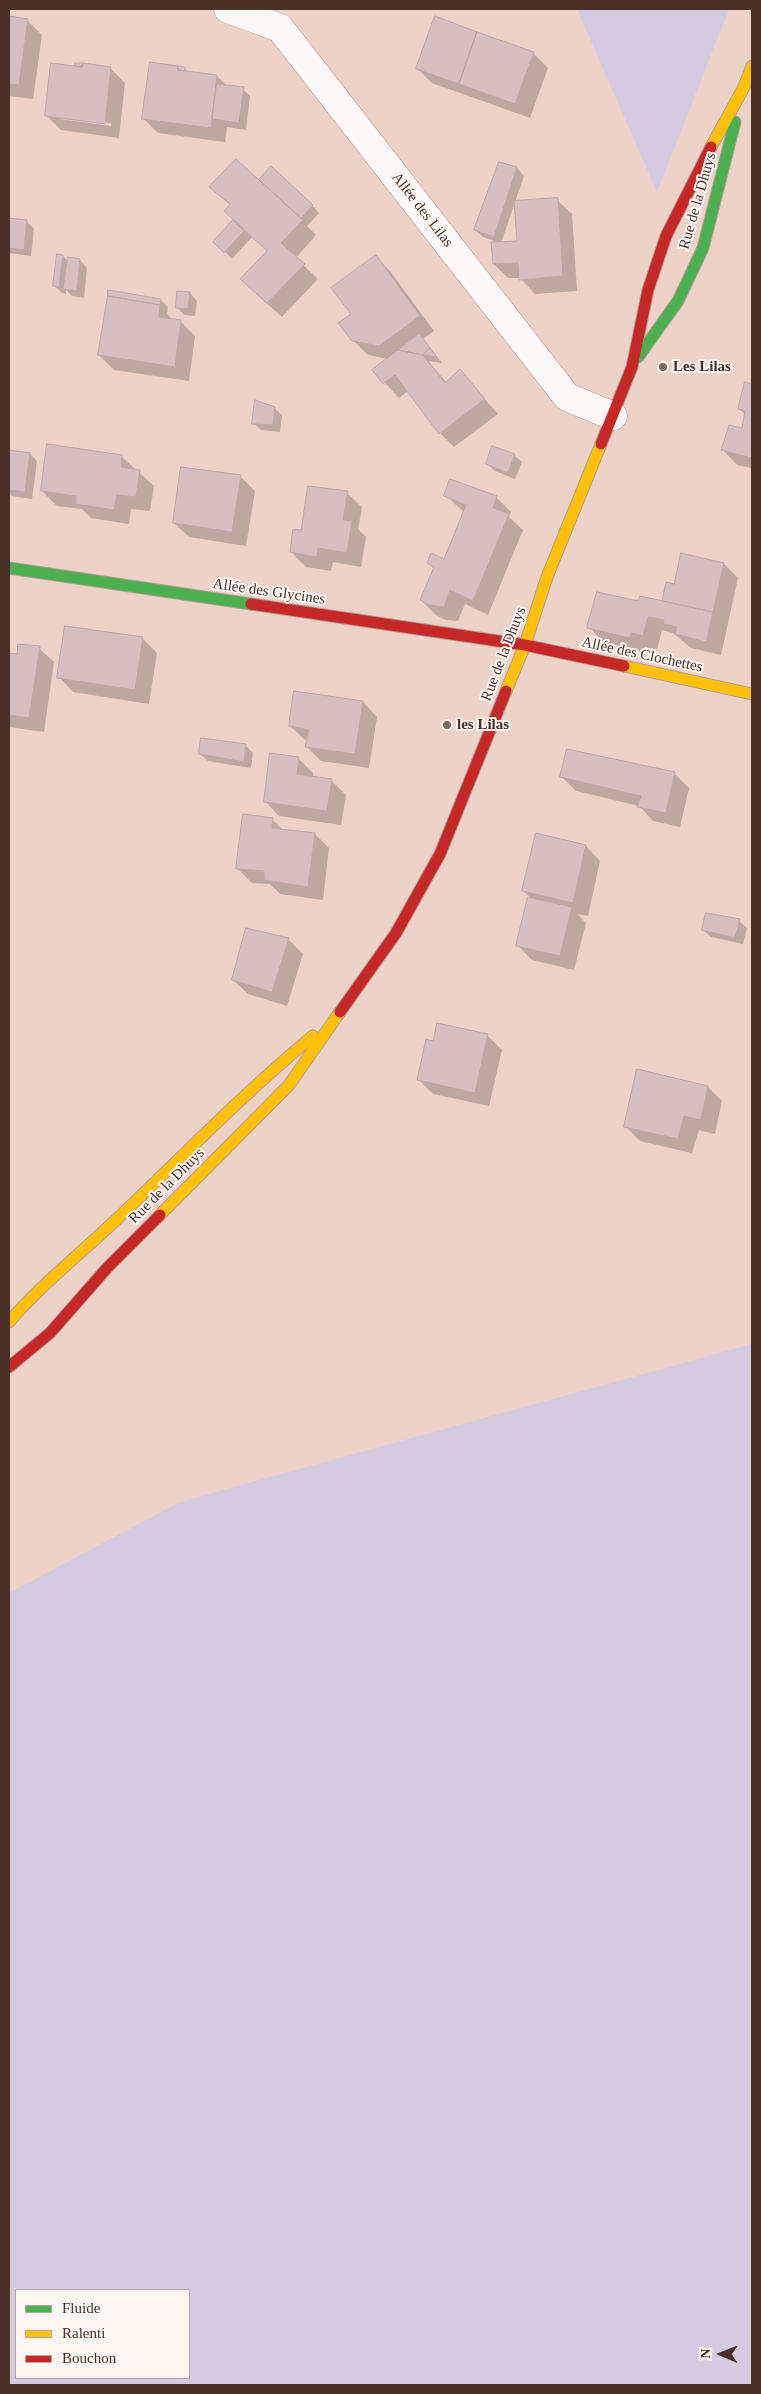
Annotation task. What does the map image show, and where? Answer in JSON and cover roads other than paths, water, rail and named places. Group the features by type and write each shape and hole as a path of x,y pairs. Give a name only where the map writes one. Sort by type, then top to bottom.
{"street":[{"name":"Allée des Lilas","path":"228,9 280,28 567,397 613,416"},
{"name":"Rue de la Dhuys","path":"632,366 678,301 702,248 744,87 752,66"},
{"name":"Rue de la Dhuys","path":"9,1368 50,1333 106,1268 289,1085 335,1017 396,933 440,854 525,645 547,577 632,366 648,290 666,236 694,176 744,87"},
{"name":"Allée des Glycines","path":"9,568 525,645"},
{"name":"Allée des Clochettes","path":"525,645 752,694"},
{"name":"Rue de la Dhuys","path":"9,1322 30,1296 89,1245 276,1066 335,1017"}],"place":[{"name":"Les Lilas","path":"663,367"},
{"name":"les Lilas","path":"447,725"}]}
